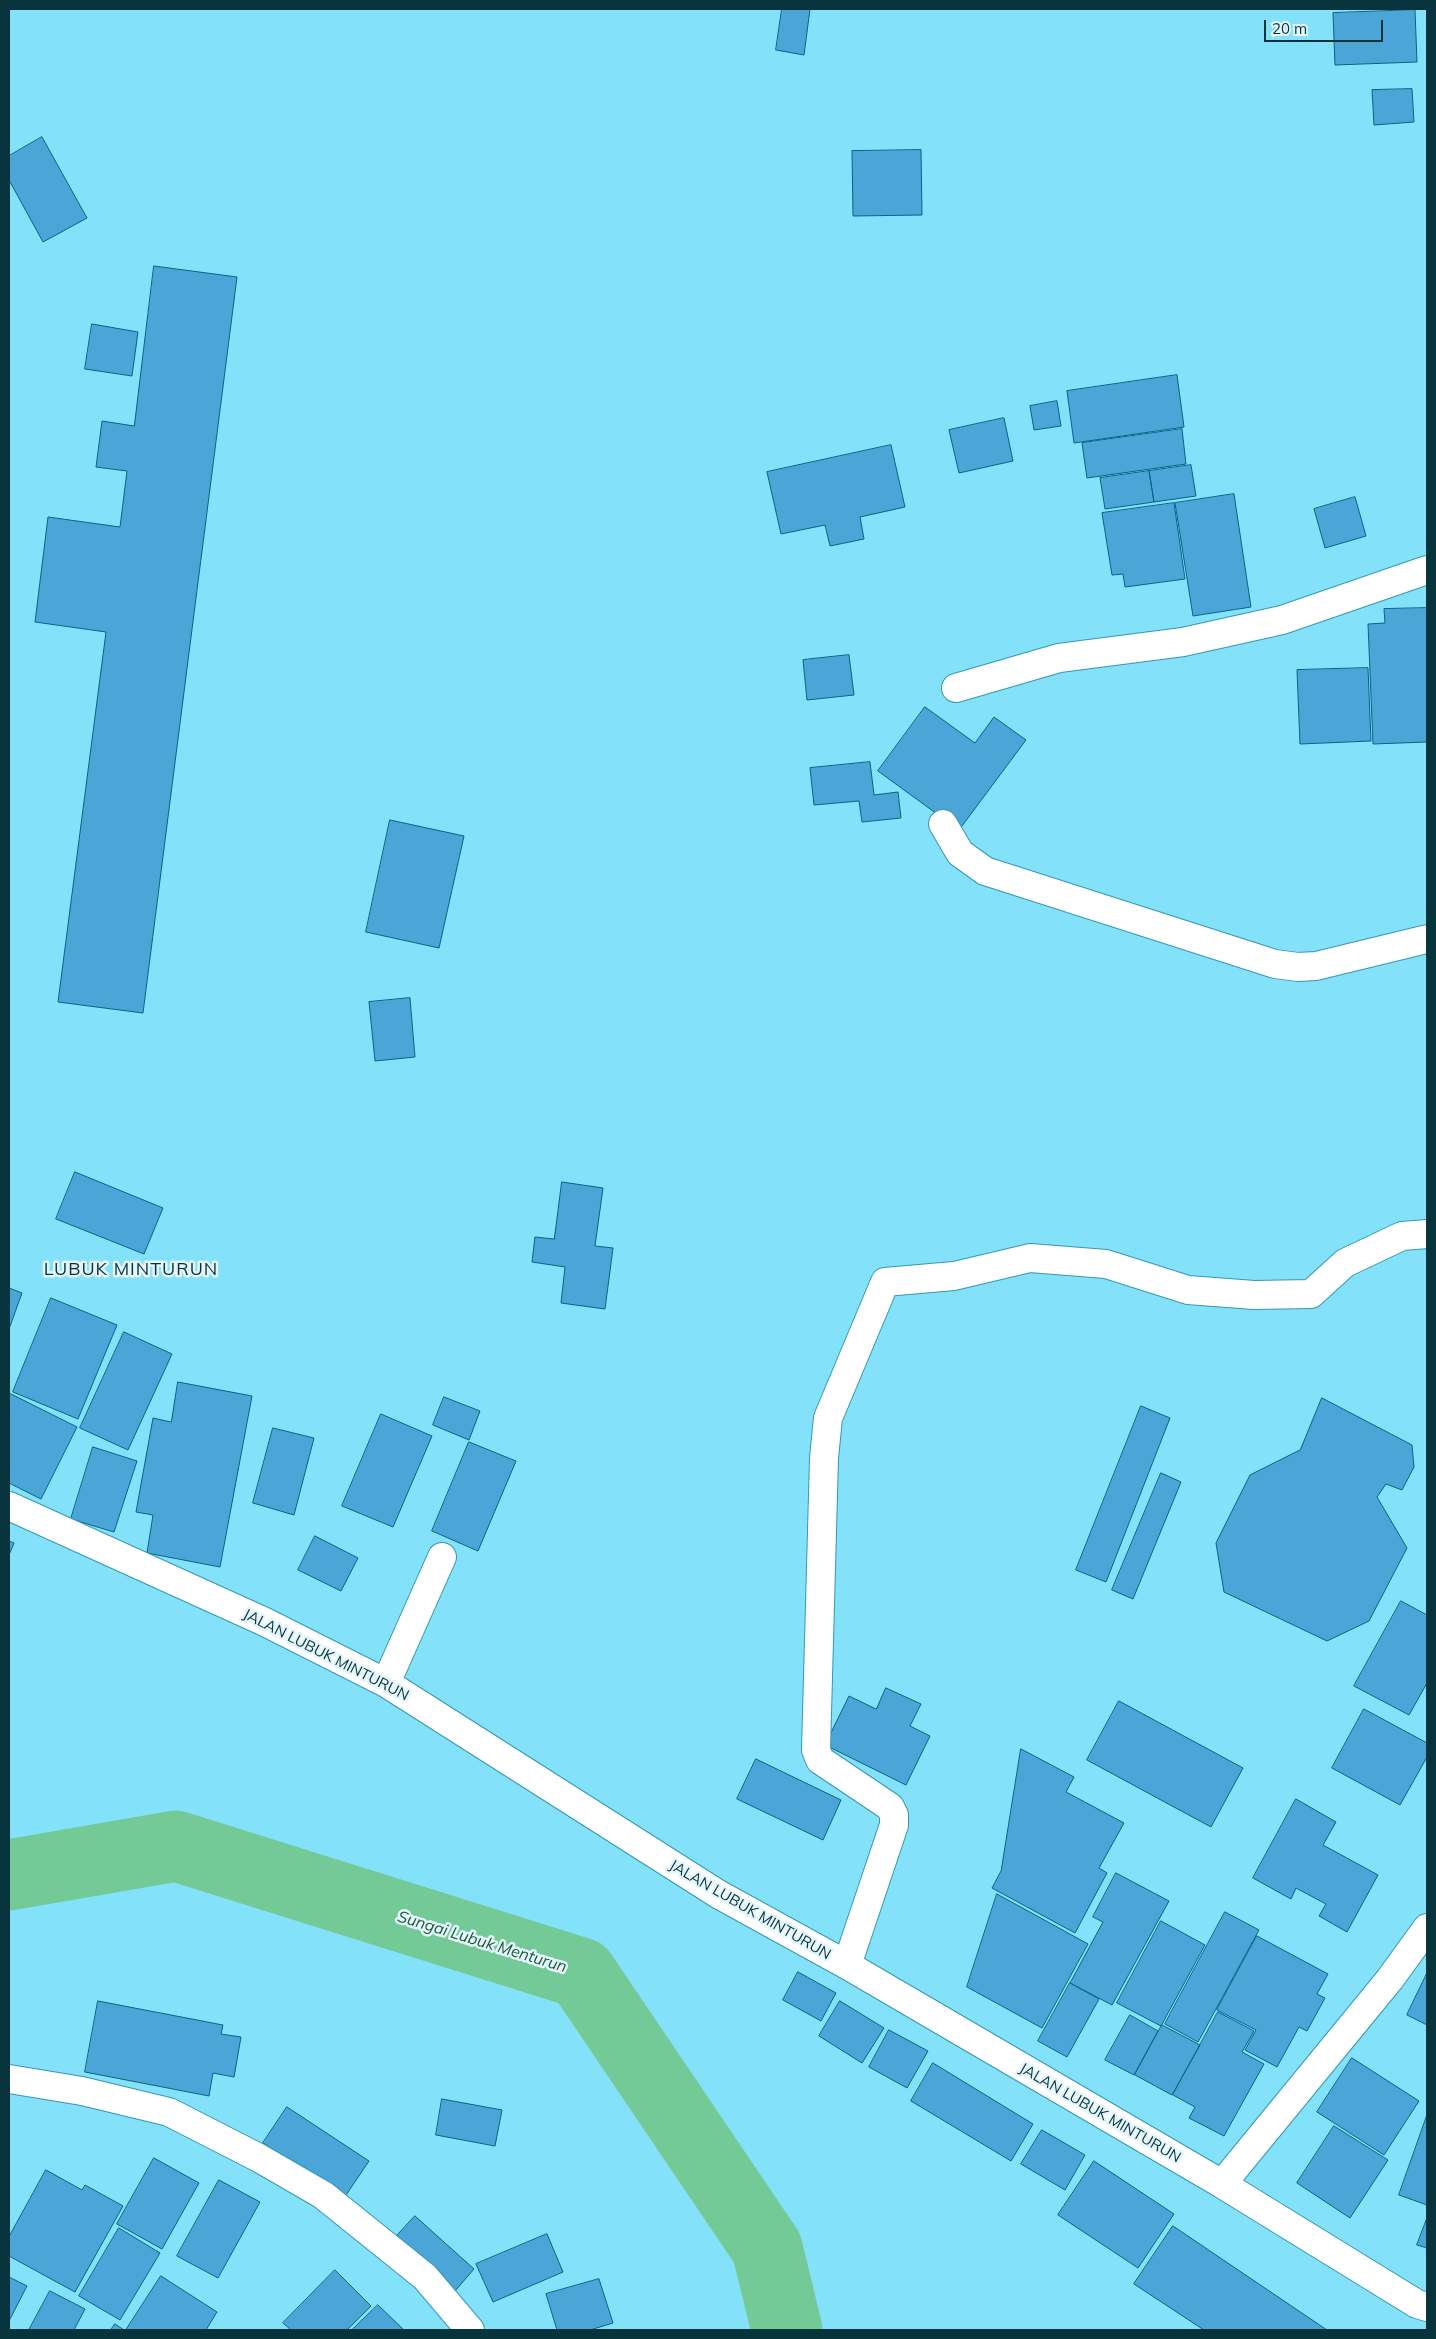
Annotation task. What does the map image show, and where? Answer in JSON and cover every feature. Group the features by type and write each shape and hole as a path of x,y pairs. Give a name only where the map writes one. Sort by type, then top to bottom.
{"street":[{"path":"956,688 1059,658 1183,642 1282,620 1427,570"},
{"path":"943,824 960,854 985,871 1275,964 1298,967 1316,966 1427,939"},
{"path":"847,1965 894,1825 894,1816 890,1807 820,1760 816,1750 814,1738 817,1726 824,1458 828,1418 885,1282 954,1276 1030,1258 1106,1264 1188,1290 1254,1295 1311,1294 1345,1263 1402,1236 1427,1234"},
{"name":"JALAN LUBUK MINTURUN","path":"9,1506 265,1622 386,1683 718,1894 847,1965 1222,2184 1417,2304 1427,2307"},
{"path":"386,1683 442,1557"},
{"path":"1222,2184 1390,1979 1427,1928"},
{"path":"9,2079 82,2091 169,2112 259,2158 323,2195 425,2277 470,2330"}],"building":[{"path":"782,9 810,9 804,55 776,50"},
{"path":"1415,10 1417,62 1335,65 1333,13"},
{"path":"1412,89 1414,122 1374,125 1372,90"},
{"path":"42,137 87,218 43,242 9,180 9,156"},
{"path":"921,150 922,215 853,216 852,151"},
{"path":"154,266 237,277 143,1013 58,1002 106,632 35,622 48,517 120,527 127,471 96,467 102,421 134,426"},
{"path":"92,324 138,332 132,376 85,369"},
{"path":"1177,375 1184,427 1074,443 1067,391"},
{"path":"1057,401 1061,426 1034,430 1030,406"},
{"path":"1004,418 1013,461 959,473 949,430"},
{"path":"1182,429 1186,464 1087,478 1082,443"},
{"path":"891,445 905,507 860,517 864,539 830,546 825,525 781,534 767,472"},
{"path":"1191,465 1196,496 1154,502 1149,471"},
{"path":"1149,471 1154,502 1105,509 1100,478"},
{"path":"1234,494 1251,607 1193,616 1175,503"},
{"path":"1355,497 1366,536 1325,548 1314,509"},
{"path":"1174,503 1185,579 1125,587 1123,574 1112,575 1102,513"},
{"path":"1427,608 1427,742 1373,744 1368,624 1385,623 1384,609"},
{"path":"849,655 854,695 807,700 803,660"},
{"path":"1368,668 1371,741 1300,744 1297,670"},
{"path":"925,707 975,743 994,717 1026,740 959,830 878,771"},
{"path":"870,762 874,795 898,792 901,818 862,822 859,801 814,805 810,768"},
{"path":"390,820 464,836 439,948 366,932"},
{"path":"410,998 415,1057 375,1061 369,1002"},
{"path":"75,1172 163,1208 144,1254 56,1219"},
{"path":"562,1182 603,1188 595,1246 613,1248 605,1309 561,1303 565,1267 532,1262 535,1237 554,1239"},
{"path":"9,1288 22,1293 9,1329"},
{"path":"51,1298 117,1325 78,1419 13,1392"},
{"path":"124,1332 172,1354 128,1450 80,1428"},
{"path":"178,1382 252,1396 220,1567 147,1553 153,1515 136,1512 153,1418 171,1422"},
{"path":"9,1393 77,1427 41,1499 9,1483"},
{"path":"444,1397 480,1411 469,1440 433,1425"},
{"path":"1322,1398 1412,1445 1414,1467 1402,1490 1386,1484 1377,1497 1407,1548 1369,1621 1327,1641 1224,1592 1216,1543 1250,1475 1300,1450"},
{"path":"1141,1406 1170,1418 1106,1582 1076,1570"},
{"path":"381,1414 432,1436 393,1527 342,1506"},
{"path":"273,1428 314,1438 294,1515 253,1503"},
{"path":"469,1442 516,1461 478,1551 432,1531"},
{"path":"93,1447 137,1461 114,1532 71,1519"},
{"path":"1161,1473 1181,1482 1133,1599 1112,1590"},
{"path":"315,1536 358,1558 341,1591 298,1570"},
{"path":"9,1541 14,1543 9,1555"},
{"path":"1401,1601 1427,1615 1427,1683 1409,1715 1354,1686"},
{"path":"886,1688 921,1704 910,1726 930,1736 906,1785 825,1745 849,1696 876,1709"},
{"path":"1119,1701 1243,1768 1211,1827 1087,1760"},
{"path":"1364,1709 1427,1743 1427,1757 1400,1805 1332,1768"},
{"path":"1021,1749 1074,1777 1066,1792 1124,1823 1099,1868 1107,1873 1075,1933 992,1888 1001,1871"},
{"path":"756,1759 841,1800 823,1840 737,1799"},
{"path":"1296,1799 1336,1822 1323,1845 1378,1875 1347,1932 1319,1916 1326,1904 1296,1888 1291,1899 1253,1878"},
{"path":"1116,1873 1169,1901 1112,2005 1070,1983 1103,1922 1093,1917"},
{"path":"997,1894 1088,1944 1042,2028 967,1987"},
{"path":"1225,1912 1259,1930 1198,2042 1165,2024"},
{"path":"1161,1921 1205,1945 1161,2026 1117,2003"},
{"path":"1257,1936 1328,1974 1317,1994 1325,1998 1307,2031 1299,2027 1277,2067 1245,2050 1256,2030 1217,2010"},
{"path":"798,1972 836,1993 821,2021 783,2000"},
{"path":"1427,1973 1427,2025 1407,2015"},
{"path":"1070,1983 1099,1999 1067,2057 1038,2041"},
{"path":"98,2001 223,2025 221,2034 241,2037 234,2077 213,2073 209,2096 85,2072"},
{"path":"840,2001 884,2028 862,2063 819,2036"},
{"path":"1218,2012 1254,2031 1242,2052 1264,2064 1224,2136 1189,2118 1195,2107 1173,2095"},
{"path":"1130,2015 1158,2031 1134,2075 1105,2060"},
{"path":"1162,2025 1200,2045 1172,2095 1135,2075"},
{"path":"889,2030 928,2051 907,2088 869,2067"},
{"path":"1352,2058 1419,2101 1384,2155 1317,2112"},
{"path":"933,2063 1033,2124 1011,2161 911,2101"},
{"path":"442,2099 502,2110 495,2146 436,2135"},
{"path":"287,2107 369,2161 344,2198 263,2143"},
{"path":"1427,2115 1427,2205 1399,2195"},
{"path":"1334,2126 1388,2160 1350,2218 1297,2183"},
{"path":"1042,2130 1085,2155 1065,2190 1021,2164"},
{"path":"154,2158 199,2183 162,2249 117,2224"},
{"path":"1094,2161 1174,2214 1138,2268 1058,2215"},
{"path":"46,2170 82,2190 85,2185 123,2206 75,2292 9,2256 9,2237"},
{"path":"219,2180 260,2202 218,2278 177,2256"},
{"path":"415,2216 474,2269 455,2291 395,2238"},
{"path":"1427,2218 1427,2248 1417,2245"},
{"path":"1173,2226 1327,2330 1204,2330 1134,2284"},
{"path":"119,2228 160,2253 120,2320 79,2296"},
{"path":"547,2234 563,2272 493,2302 476,2264"},
{"path":"335,2270 371,2306 347,2330 291,2330 283,2323"},
{"path":"161,2276 217,2312 206,2330 126,2330"},
{"path":"9,2277 27,2286 9,2321"},
{"path":"599,2279 613,2323 590,2330 557,2330 546,2294"},
{"path":"50,2291 85,2309 74,2330 29,2330"},
{"path":"378,2305 404,2330 352,2330"},
{"path":"115,2324 124,2330 111,2330"}],"waterway":[{"name":"Sungai Lubuk Menturun","path":"9,1875 176,1846 581,1973 767,2248 787,2330"}],"district":[{"name":"LUBUK MINTURUN","path":"131,1270"}]}
